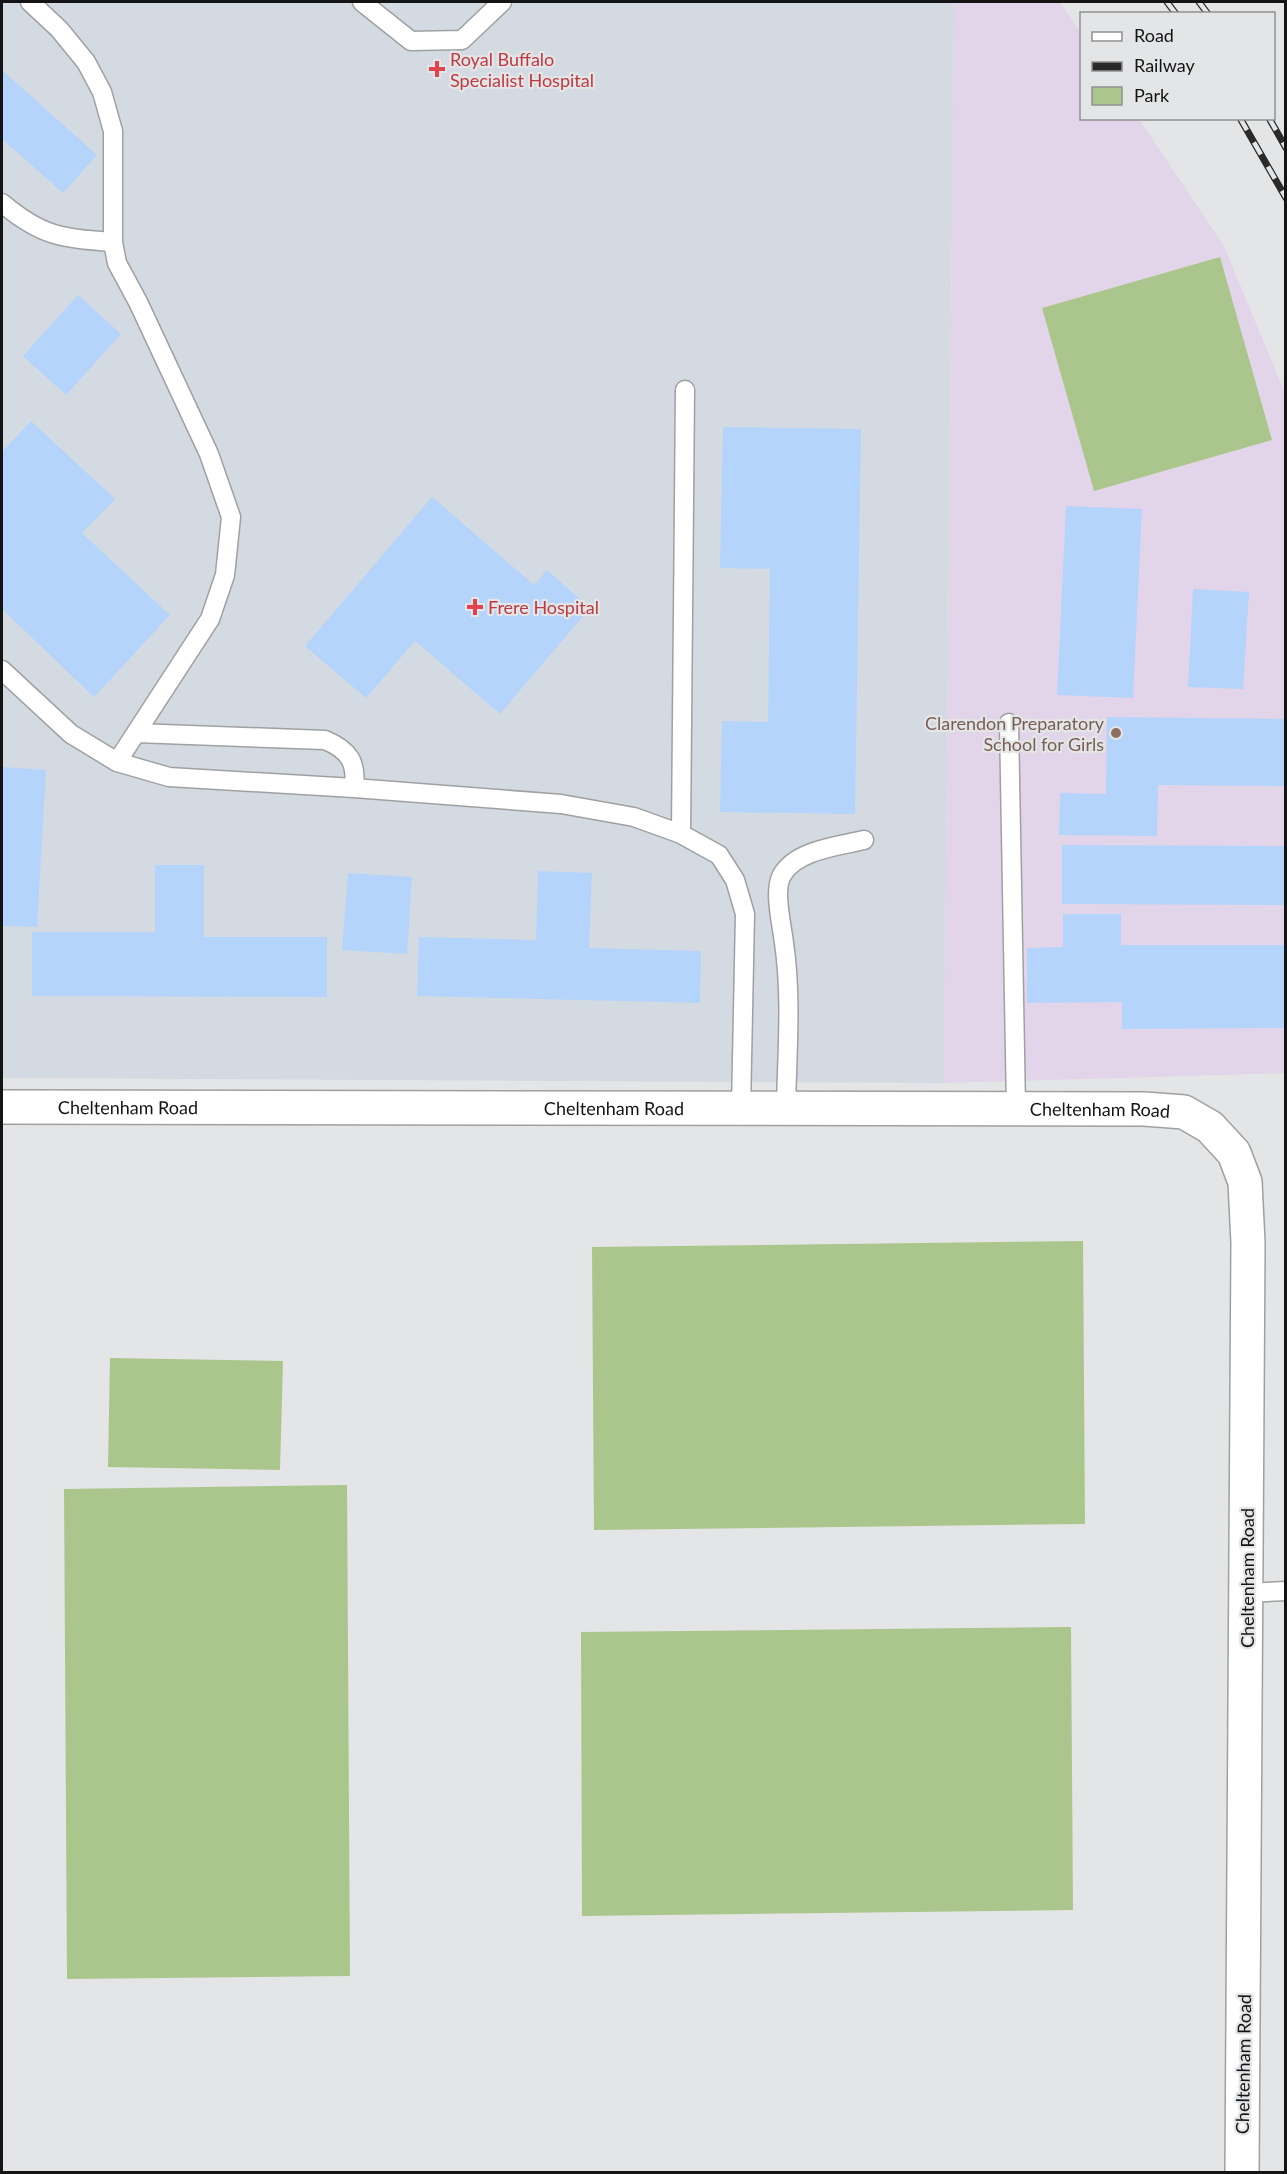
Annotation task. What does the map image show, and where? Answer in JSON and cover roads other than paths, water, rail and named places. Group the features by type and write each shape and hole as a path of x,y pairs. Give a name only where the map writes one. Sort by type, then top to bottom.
{"street":[{"name":"Cheltenham Road","path":"2,1107 1144,1109 1184,1112 1210,1127 1234,1153 1245,1182 1248,1243 1242,2172"}],"lane":[{"path":"30,2 59,29 86,63 102,92 113,131 112,242 117,263 138,302 209,454 231,516 225,576 210,619 117,762"},
{"path":"362,2 411,41 462,40 502,2"},
{"path":"2,203 40,230 68,239 112,242"},
{"path":"681,834 685,390"},
{"path":"2,670 71,734 117,762 169,777 561,804 634,817 681,834 719,855 735,880 745,914 741,1108"},
{"path":"1009,723 1016,1108"},
{"path":"136,733 325,740 343,751 351,760 356,771 354,788"},
{"path":"786,1108 788,1014 786,957 777,886 782,873 820,849 864,840"},
{"path":"1247,1593 1286,1592"}],"railway":[{"path":"1167,2 1174,12"},
{"path":"1199,2 1206,12"},
{"path":"1241,120 1286,198"},
{"path":"1270,120 1286,148"}],"place":[{"name":"Royal Buffalo Specialist Hospital","path":"437,69"},
{"name":"Frere Hospital","path":"475,607"},
{"name":"Clarendon Preparatory School for Girls","path":"1116,733"}]}
